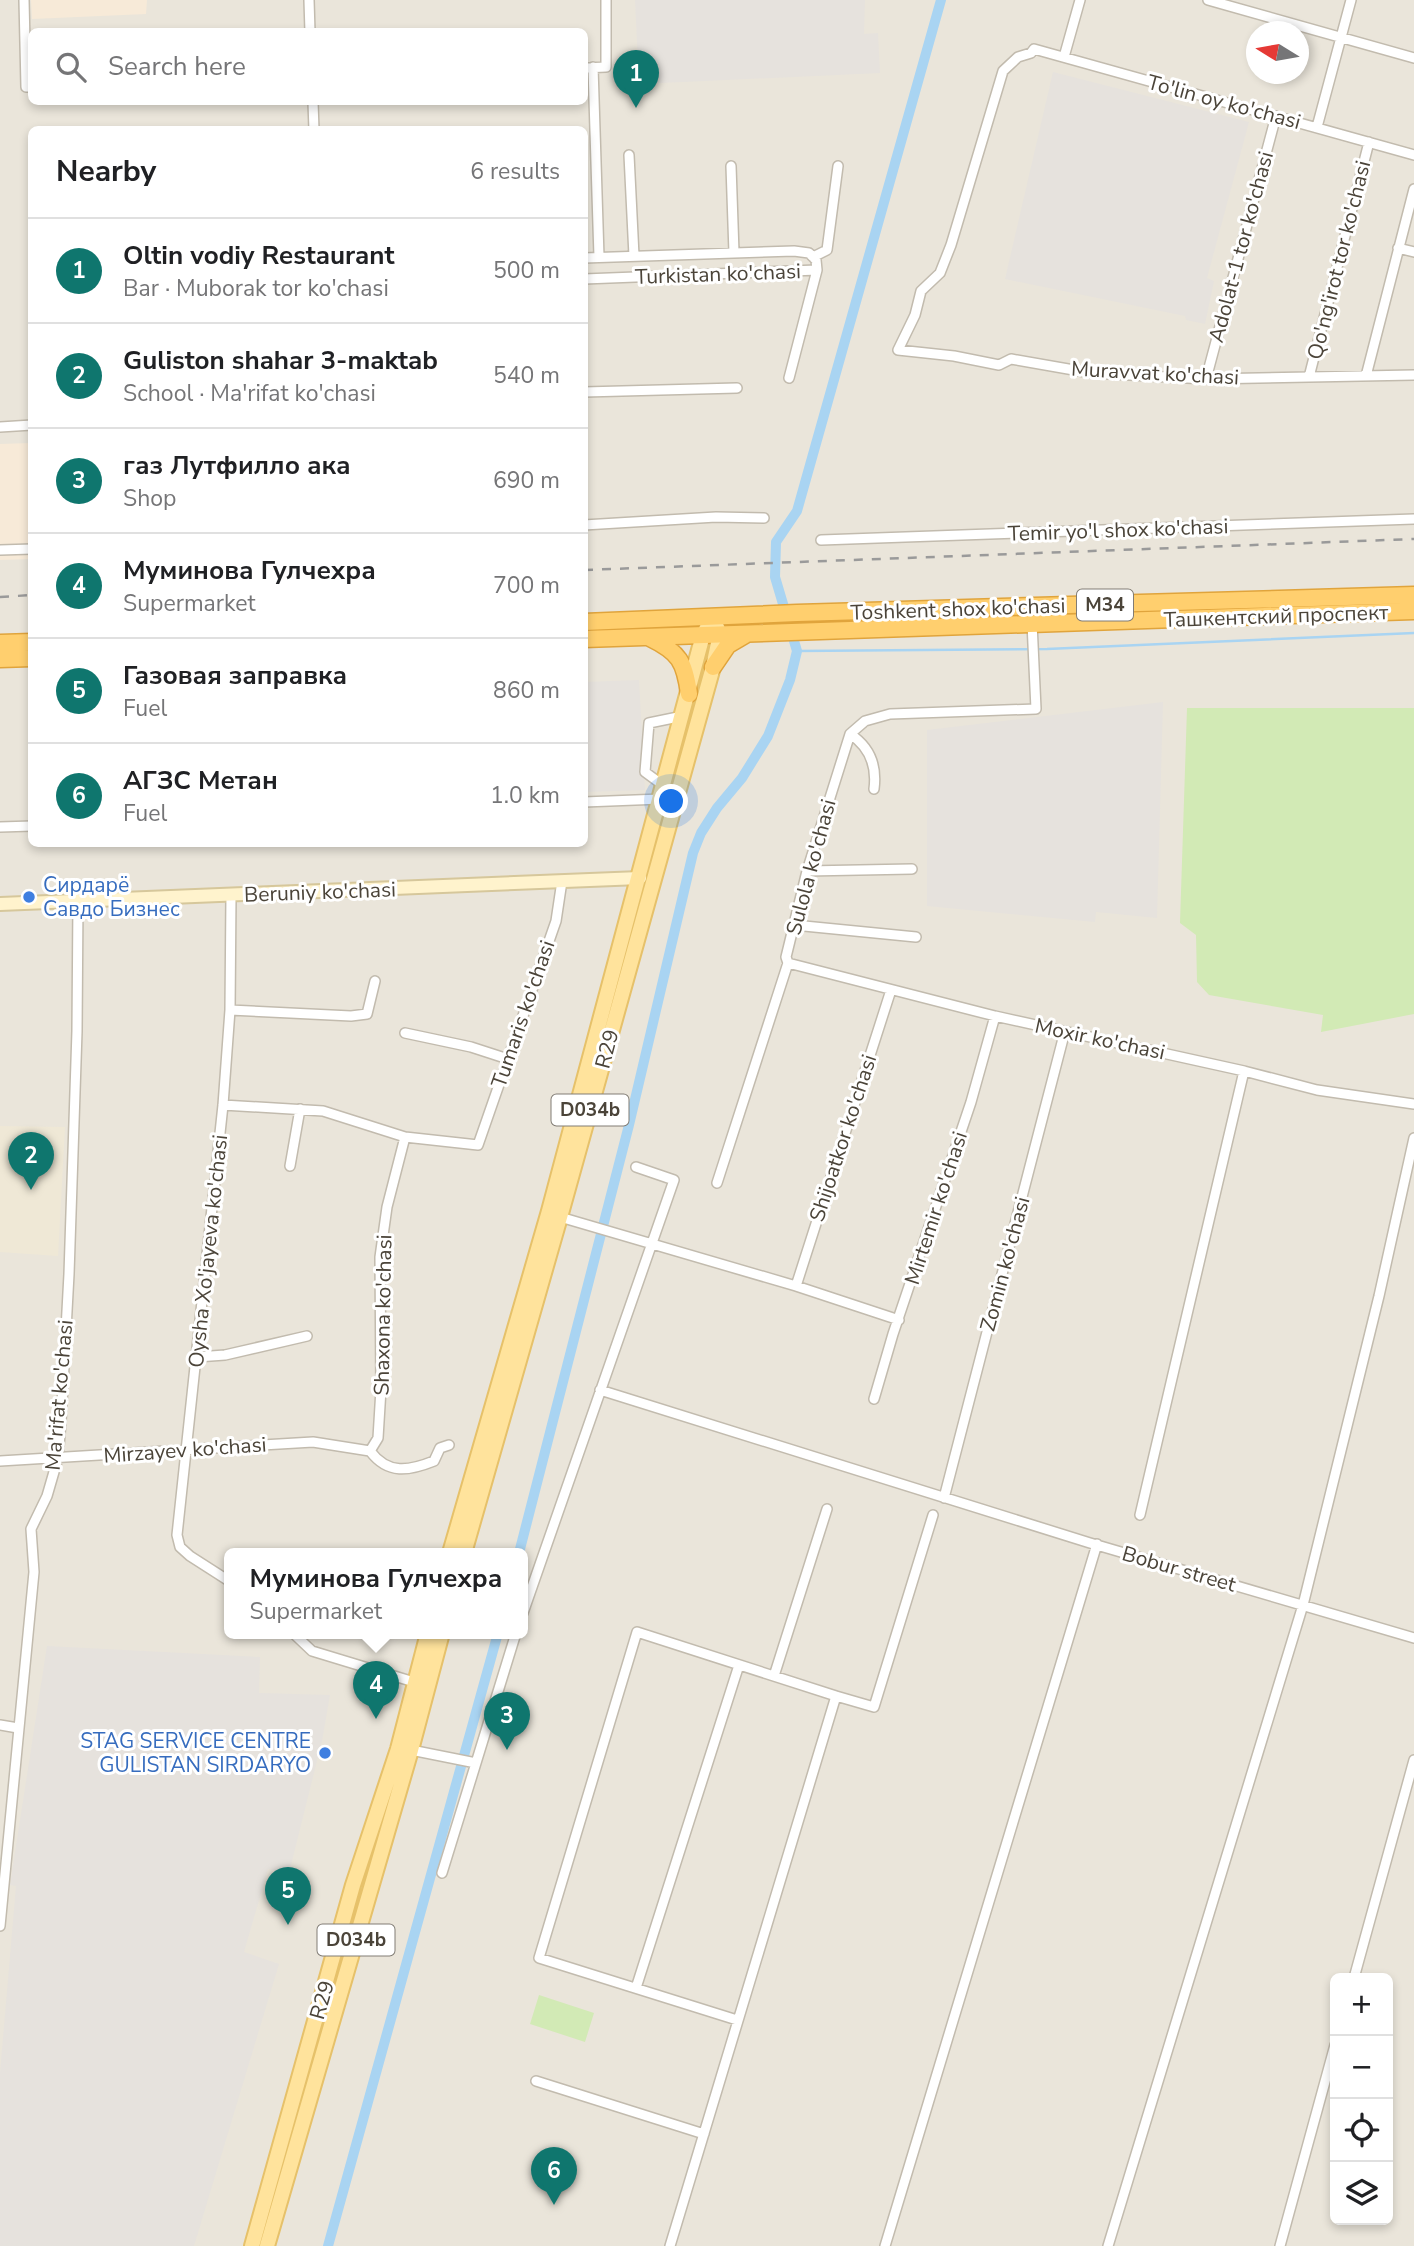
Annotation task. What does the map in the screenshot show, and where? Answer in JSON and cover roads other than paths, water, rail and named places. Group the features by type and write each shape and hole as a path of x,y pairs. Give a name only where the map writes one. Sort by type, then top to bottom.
{"highway":[{"name":"Toshkent shox ko'chasi","path":"713,617 1414,595"},
{"name":"Ташкентский проспект","path":"751,633 1414,611"},
{"name":"M34","path":"588,622 713,617"},
{"path":"645,620 651,623 653,629 648,637 667,646 680,658 687,676 689,694"},
{"name":"M34","path":"588,639 751,633"},
{"path":"713,667 727,645 751,633"},
{"path":"0,643 28,642"},
{"path":"0,659 28,658"}],"main road":[{"path":"713,617 720,634"},
{"name":"D034b","path":"689,694 703,635 713,617"},
{"name":"D034b","path":"713,667 720,634"},
{"name":"R29","path":"465,1548 713,667"},
{"name":"R29","path":"451,1548 549,1211 689,694"},
{"name":"R29","path":"252,2246 347,1884 398,1749 426,1639"},
{"name":"R29","path":"267,2246 440,1639"},
{"path":"284,2132 299,2136"}],"street":[{"path":"24,0 28,70"},
{"path":"309,0 310,28"},
{"path":"599,257 589,68 606,67 606,0"},
{"path":"1064,57 1080,0"},
{"path":"1208,0 1414,58"},
{"path":"1317,127 1351,0"},
{"name":"To'lin oy ko'chasi","path":"898,350 915,314 921,290 940,273 951,245 1003,71 1018,57 1031,53 1034,49 1414,155"},
{"path":"313,105 314,126"},
{"name":"Adolat-1 tor ko'chasi","path":"1206,379 1276,116"},
{"name":"Qo'ng'irot tor ko'chasi","path":"1308,377 1369,142"},
{"path":"629,155 634,256"},
{"path":"731,166 734,253"},
{"path":"813,257 827,250 838,166"},
{"path":"1366,376 1414,189"},
{"path":"1398,248 1414,252"},
{"name":"Turkistan ko'chasi","path":"588,258 794,251 809,253 816,260 817,270 588,279"},
{"path":"789,378 817,270"},
{"name":"Muravvat ko'chasi","path":"898,350 954,356 999,365 1011,359 1091,373 1206,379 1414,375"},
{"path":"588,393 737,388"},
{"path":"0,426 28,425"},
{"path":"588,525 716,517 764,518"},
{"name":"Temir yo'l shox ko'chasi","path":"821,540 1414,519"},
{"path":"0,550 28,549"},
{"path":"874,789 871,756 860,741 850,734 865,721 890,714 1036,709 1032,623"},
{"path":"662,793 645,772 649,723 683,716"},
{"name":"Sulola ko'chasi","path":"717,1183 788,963 786,957 807,871 850,734"},
{"path":"588,802 662,793"},
{"path":"0,827 28,826"},
{"path":"807,871 912,869"},
{"name":"Beruniy ko'chasi","path":"0,904 640,878"},
{"name":"Tumaris ko'chasi","path":"405,1136 478,1145 556,921 562,881"},
{"name":"Oysha Xo'jayeva ko'chasi","path":"224,1578 180,1547 177,1535 223,1105 230,1010 231,895"},
{"name":"Ma'rifat ko'chasi","path":"0,1926 18,1728 29,1643 34,1572 31,1529 47,1496 58,1458 69,1273 77,1031 78,901"},
{"path":"794,925 916,937"},
{"name":"Moxir ko'chasi","path":"788,963 995,1017 1244,1071 1317,1090 1414,1104"},
{"path":"230,1010 351,1016 367,1014 375,981"},
{"name":"Shijoatkor ko'chasi","path":"796,1286 891,990"},
{"name":"Mirtemir ko'chasi","path":"874,1399 893,1334 971,1102 995,1017"},
{"name":"Zomin ko'chasi","path":"944,1498 1065,1031"},
{"path":"405,1033 471,1047 508,1059"},
{"path":"1140,1515 1244,1071"},
{"path":"223,1105 323,1111 405,1136"},
{"path":"290,1166 300,1109"},
{"name":"Shaxona ko'chasi","path":"370,1451 378,1438 381,1389 380,1257 387,1207 405,1136"},
{"path":"1108,2246 1303,1605 1379,1296 1414,1138"},
{"path":"528,1599 674,1180 636,1167"},
{"path":"560,1217 796,1286 899,1320"},
{"path":"197,1357 225,1355 307,1336"},
{"name":"Bobur street","path":"600,1390 944,1498 1414,1637"},
{"name":"Mirzayev ko'chasi","path":"0,1461 313,1442 370,1451"},
{"path":"370,1451 380,1464 394,1468 416,1468 435,1461 440,1448 449,1445"},
{"path":"774,1676 827,1509"},
{"path":"737,2021 539,1958 638,1632 874,1707 933,1515"},
{"path":"885,2246 1097,1544"},
{"path":"299,1639 312,1651 414,1682"},
{"path":"442,1872 473,1762 514,1639"},
{"path":"636,1989 739,1665"},
{"path":"670,2246 836,1696"},
{"path":"0,1725 18,1728"},
{"path":"411,1749 473,1762"},
{"path":"1355,1973 1414,1760"},
{"path":"1280,2246 1330,2063"},
{"path":"536,2081 704,2134"}],"waterway":[{"path":"520,1548 629,1125 693,853 701,833 717,808 742,778 768,736 790,680 797,651 775,577 776,542 797,511 941,0"},
{"path":"797,651 1047,649 1414,633"},
{"path":"328,2246 496,1639"}],"railway":[{"path":"588,570 1414,539"},
{"path":"0,597 28,595"}],"place":[{"name":"Oltin vodiy Restaurant","path":"636,108"},
{"name":"Сирдарё Савдо Бизнес","path":"29,897"},
{"name":"Guliston shahar 3-maktab","path":"31,1190"},
{"name":"Муминова Гулчехра","path":"376,1719"},
{"name":"газ Лутфилло ака","path":"507,1750"},
{"name":"STAG SERVICE CENTRE GULISTAN SIRDARYO","path":"325,1753"},
{"name":"Газовая заправка","path":"288,1925"},
{"name":"АГЗС Метан","path":"554,2205"}]}
